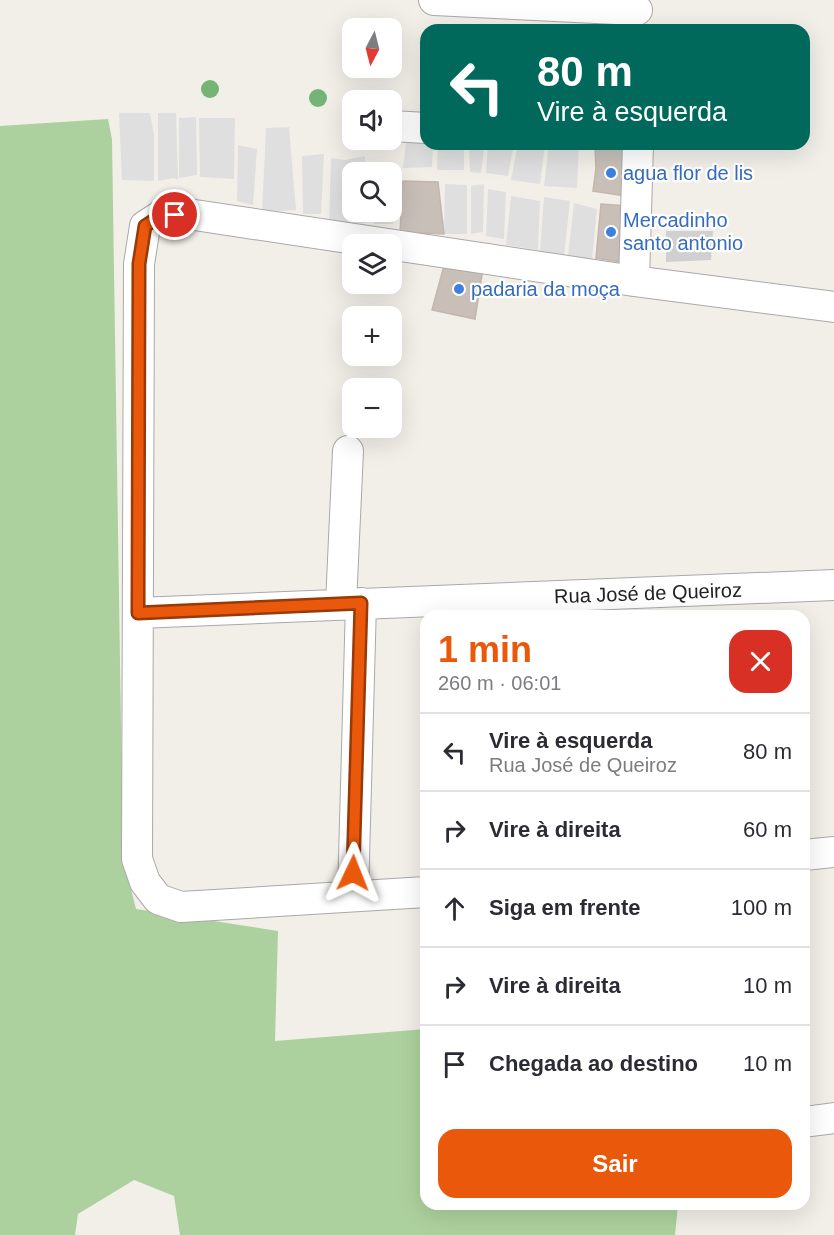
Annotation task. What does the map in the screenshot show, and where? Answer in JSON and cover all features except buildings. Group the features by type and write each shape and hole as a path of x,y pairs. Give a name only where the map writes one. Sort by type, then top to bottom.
{"street":[{"path":"434,0 637,13"},
{"path":"402,127 420,128"},
{"path":"634,281 638,150"},
{"path":"420,892 181,907 158,899 145,882 137,858 139,264 145,226 162,215 188,214 634,281 834,307"},
{"path":"348,452 353,895"},
{"name":"Rua José de Queiroz","path":"138,613 351,603 510,608 834,585"},
{"path":"810,854 834,852"},
{"path":"810,1121 834,1118"}],"shaded area":[{"path":"119,113 150,113 154,135 154,181 122,180"},
{"path":"158,113 176,113 178,180 174,178 158,181"},
{"path":"196,117 197,175 179,178 179,118"},
{"path":"199,118 235,118 234,179 200,177"},
{"path":"289,127 296,210 262,212 266,128"},
{"path":"407,132 420,133 420,150 433,150 432,167 403,168"},
{"path":"238,145 257,149 253,205 237,201"},
{"path":"438,150 464,150 464,170 437,170"},
{"path":"469,150 484,150 481,173 470,172"},
{"path":"488,150 513,150 508,176 486,173"},
{"path":"517,150 544,150 540,184 511,180"},
{"path":"548,150 579,150 577,188 544,186"},
{"path":"324,154 321,214 303,214 302,156"},
{"path":"365,156 365,162 342,162 342,222 365,223 329,225 331,158 345,160"},
{"path":"445,184 467,185 467,234 444,234"},
{"path":"484,184 483,232 471,234 471,186"},
{"path":"488,189 506,192 504,239 486,236"},
{"path":"511,196 540,201 538,250 506,245"},
{"path":"544,197 570,201 564,256 540,252"},
{"path":"574,203 597,209 592,259 568,256"},
{"path":"374,222 393,222 393,224 374,224"},
{"path":"666,231 713,231 711,260 666,262"}],"green space":[{"path":"108,119 112,139 123,857 136,909 278,931 275,1041 420,1029 420,1210 678,1210 675,1235 180,1235 174,1196 134,1180 78,1214 75,1235 0,1235 0,126"}],"place":[{"name":"agua flor de lis","path":"611,173"},
{"name":"Mercadinho santo antonio","path":"611,232"},
{"name":"padaria da moça","path":"459,289"}],"route":[{"path":"175,215 162,215 145,226 139,264 138,613 361,603 353,873"}]}
